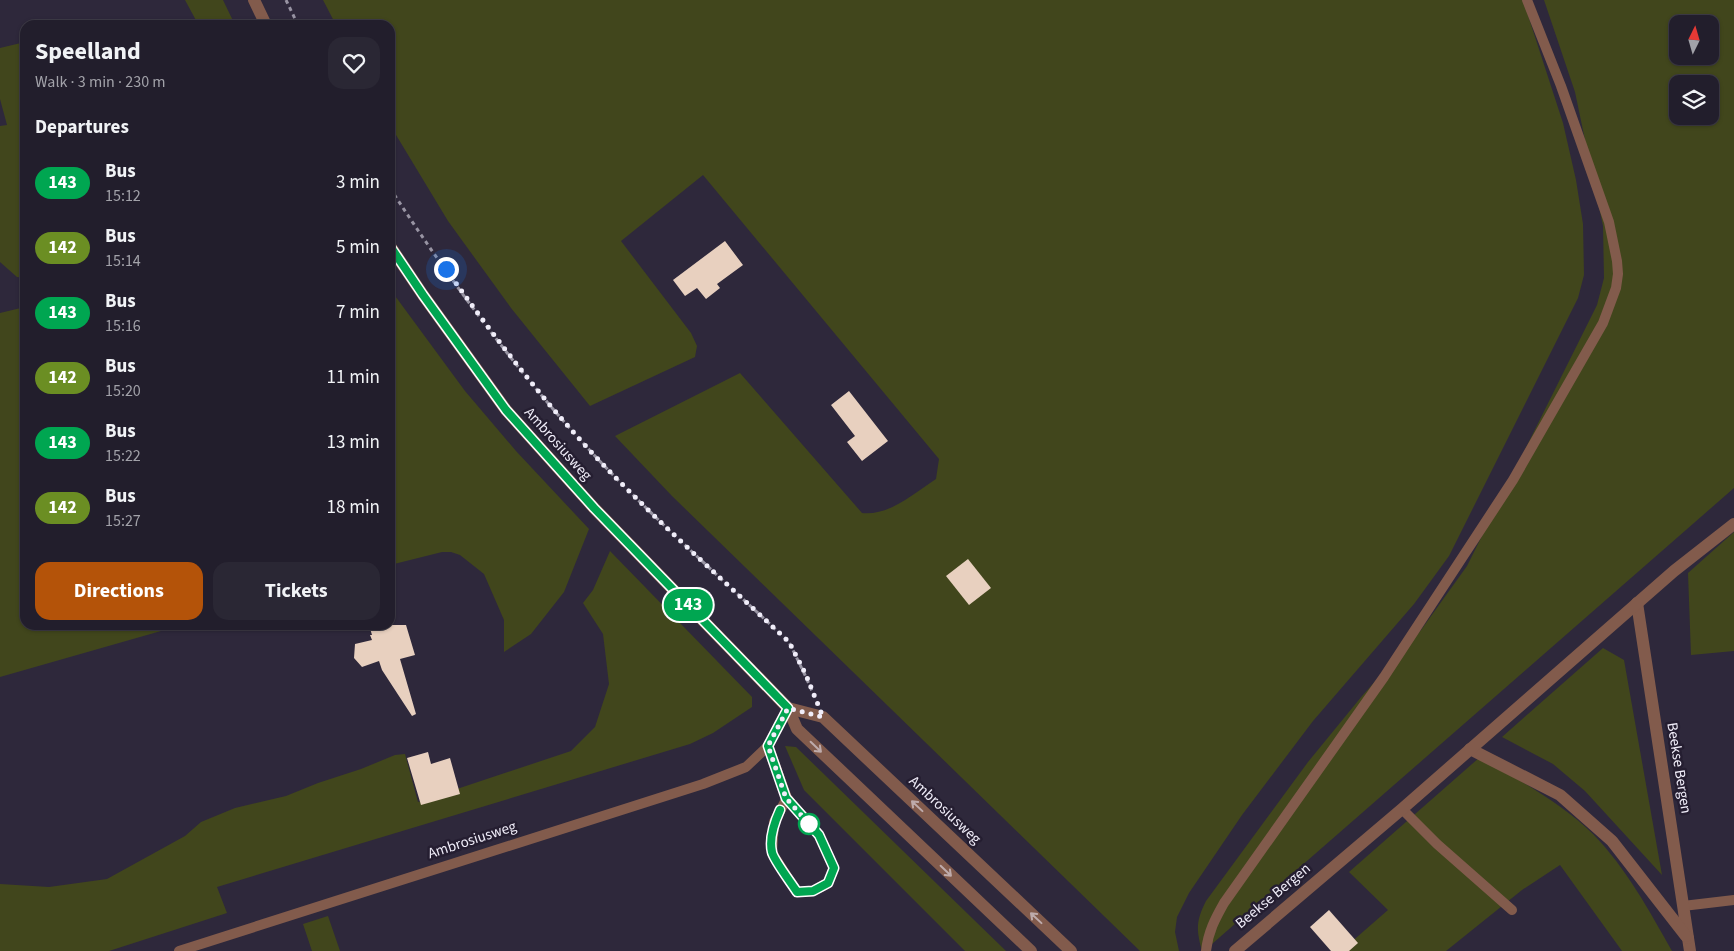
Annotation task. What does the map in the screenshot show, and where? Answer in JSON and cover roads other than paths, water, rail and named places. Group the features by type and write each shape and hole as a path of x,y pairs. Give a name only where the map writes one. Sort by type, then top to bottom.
{"street":[{"path":"254,0 264,20"},
{"name":"Ambrosiusweg","path":"395,253 506,410 594,508 788,708 797,729 1031,951"},
{"name":"Beekse Bergen","path":"1235,951 1402,809 1674,571 1734,524"},
{"name":"Beekse Bergen","path":"1637,603 1689,945"},
{"name":"Ambrosiusweg","path":"788,708 823,717 1071,951"},
{"name":"Beekse Bergen","path":"1470,749 1560,796 1612,841 1689,945"}],"lane":[{"path":"1206,951 1207,939 1212,923 1224,903 1384,677 1513,480 1603,323 1616,288 1617,262 1609,222 1568,103 1526,0"},
{"name":"Ambrosiusweg","path":"179,951 703,784 746,767 768,746 788,708"},
{"path":"768,746 786,798 819,835 834,868 828,883 813,891 797,892 772,853 774,822 786,798"},
{"path":"1402,809 1437,844 1512,910"},
{"path":"1683,906 1734,900"}]}
